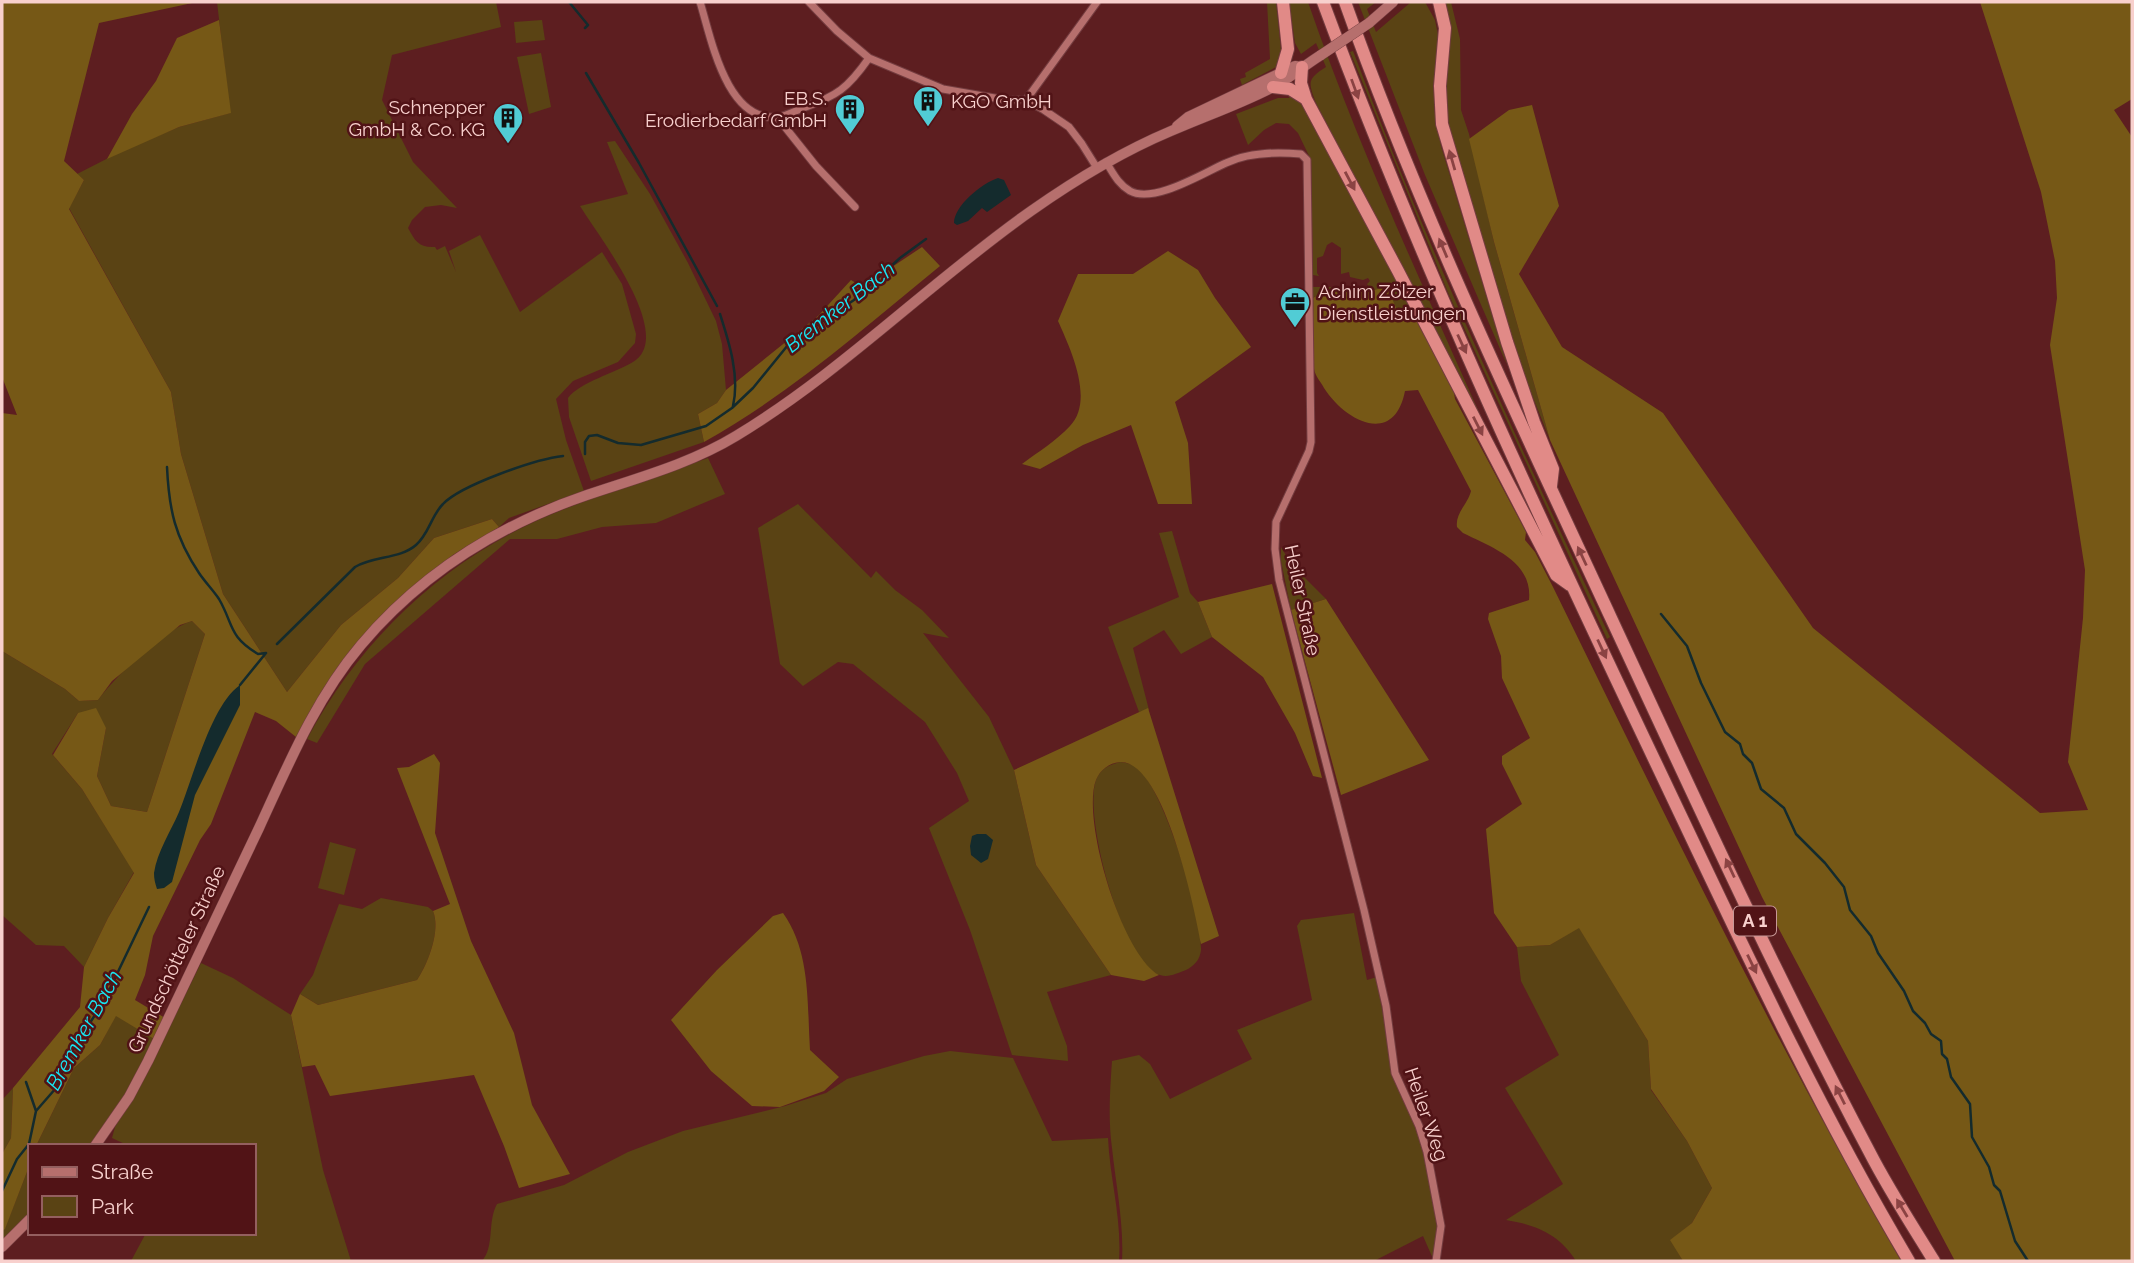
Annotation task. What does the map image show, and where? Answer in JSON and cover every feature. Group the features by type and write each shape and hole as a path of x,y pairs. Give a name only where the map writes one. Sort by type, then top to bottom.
{"highway":[{"path":"1281,73 1288,49 1283,2"},
{"name":"A 1","path":"1323,2 1364,112 1451,319 1573,587 1786,1035 1909,1261"},
{"name":"A 1","path":"1345,2 1373,82 1465,301 1551,489 1749,909 1871,1156 1934,1261"},
{"path":"1430,2 1438,16 1443,46"},
{"path":"1439,2 1445,27 1440,100 1444,134 1507,342 1553,469 1551,489"},
{"path":"1288,49 1304,66 1301,83 1306,99 1556,575 1573,587"},
{"path":"1273,87 1290,89 1306,99"}],"main road":[{"path":"1101,165 1297,74 1304,66 1372,20 1393,2"},
{"path":"1172,130 1188,117 1295,66 1304,66"},
{"name":"Grundschötteler Straße","path":"95,1144 129,1097 148,1061 280,782 321,703 359,648 407,599 452,561 516,524 586,495 690,459 735,437 795,396 1030,211 1101,165"},
{"path":"2,1247 28,1221"}],"street":[{"path":"700,2 717,58 736,97 756,114 777,117 831,99 856,77 869,58"},
{"path":"809,2 869,58 943,89 1006,100 1026,100 1097,2"},
{"name":"Heiler Straße","path":"1026,100 1069,127 1101,165 1132,192 1151,195 1199,177 1227,162 1271,152 1301,153 1307,160 1311,442 1310,451 1276,522 1275,549 1279,580 1364,910 1378,976"},
{"path":"777,117 816,166 855,207"},
{"name":"Heiler Weg","path":"1378,976 1386,1006 1395,1073 1419,1126 1438,1207 1441,1237 1436,1261"}],"green space":[{"path":"217,2 496,2 501,27 392,55 382,100 413,162 457,208 441,205 425,207 408,228 421,245 435,247 437,250 445,246 456,272 449,251 480,235 520,312 602,252 622,284 636,334 635,343 618,362 573,381 556,399 566,440 584,491 509,518 499,527 492,519 434,538 398,578 341,625 287,692 223,594 181,454 171,392 69,208 84,180 77,174 126,149 179,127 230,113"},
{"path":"1267,2 1276,2 1281,50 1278,66 1242,85 1240,79 1246,77 1245,73 1270,59"},
{"path":"1289,2 1308,2 1373,171 1495,448 1316,103 1311,86 1312,78 1326,67 1316,43 1301,54 1295,43"},
{"path":"1358,2 1376,2 1367,9 1376,32 1411,2 1425,2 1435,20 1438,35 1434,108 1441,146 1507,365 1425,175"},
{"path":"1443,2 1451,2 1460,39 1461,110 1494,242 1550,440 1522,370 1448,124 1445,96 1449,41"},
{"path":"542,20 545,40 516,43 514,22"},
{"path":"1353,51 1443,273 1610,637 1607,639 1449,295 1350,52"},
{"path":"541,53 551,107 529,114 517,57"},
{"path":"1290,94 1301,100 1414,313 1399,314 1372,291 1327,290 1313,298 1313,287 1369,287 1367,284 1370,281 1368,278 1363,280 1350,277 1349,272 1341,274 1341,248 1332,242 1327,245 1323,256 1317,258 1319,276 1313,275 1311,160 1298,133 1289,124 1276,123 1248,145 1236,114 1278,98 1289,98"},
{"path":"615,141 650,194 716,321 722,344 726,390 717,403 698,414 704,442 591,481 569,417 568,398 589,382 633,362 644,349 646,331 629,285 580,206 628,194 607,142"},
{"path":"708,458 725,494 656,523 602,527 557,539 510,539 365,664 317,743 307,739 353,667 410,605 442,578 513,532 552,514"},
{"path":"798,504 871,578 876,571 895,590 922,610 949,638 923,633 989,717 1014,770 1036,865 1111,975 1047,992 1067,1046 1068,1061 1012,1055 970,930 929,828 969,801 957,773 925,722 853,664 838,662 803,686 780,664 758,528"},
{"path":"1172,531 1190,593 1198,602 1212,637 1181,654 1164,630 1133,648 1149,710 1139,712 1108,627 1179,597 1159,533"},
{"path":"1281,547 1291,564 1326,599 1291,610 1281,561"},
{"path":"192,621 205,634 147,812 111,806 97,776 106,728 78,713 52,754 82,789 134,872 84,967 64,946 36,945 2,915 2,651 65,689 79,701 98,700 116,678 154,643"},
{"path":"1120,762 1133,765 1150,783 1171,828 1189,884 1201,950 1196,962 1189,968 1170,976 1160,975 1146,965 1132,945 1109,887 1101,854 1093,798 1096,780 1105,768"},
{"path":"330,842 356,849 344,895 318,888"},
{"path":"381,898 428,907 433,911 435,928 432,947 417,980 318,1005 300,994 313,975 339,904 362,909"},
{"path":"1354,913 1367,980 1377,977 1387,1039 1425,1152 1439,1225 1434,1261 1423,1236 1374,1261 1122,1261 1121,1219 1110,1126 1112,1061 1139,1055 1150,1064 1170,1099 1252,1059 1237,1030 1312,1000 1297,926 1301,920"},
{"path":"1579,927 1648,1041 1651,1090 1687,1141 1712,1188 1692,1223 1671,1240 1683,1261 1576,1261 1562,1244 1546,1232 1506,1220 1563,1184 1505,1088 1559,1055 1521,981 1517,947 1550,945"},
{"path":"201,963 233,978 291,1015 323,1170 351,1261 131,1261 145,1235 256,1235 256,1144 125,1144 112,1138 115,1127 151,1064"},
{"path":"116,1015 154,1039 148,1061 96,1144 37,1144 74,1068 100,1045"},
{"path":"950,1051 1013,1058 1052,1141 1108,1138 1119,1230 1119,1261 482,1261 488,1248 497,1204 564,1185 628,1152 683,1131 785,1106 826,1093 847,1079"},
{"path":"13,1088 11,1138 2,1154 2,1100"},
{"path":"28,1169 28,1221 2,1247 2,1231"}],"shaded area":[{"path":"2,2 197,2 99,23 64,161 84,180 69,209 171,392 181,454 223,594 287,692 341,625 398,578 434,538 492,519 499,527 453,555 385,616 346,662 296,737 276,721 255,712 211,824 200,840 153,936 145,975 135,1000 165,1018 154,1039 116,1016 100,1045 74,1068 37,1144 28,1144 28,1169 2,1231 2,1154 11,1138 13,1088 80,1007 84,967 134,873 82,789 53,755 78,713 96,708 106,728 97,776 111,806 147,812 205,634 192,621 180,625 112,681 98,700 79,701 65,689 2,651 2,413 17,415 2,377"},
{"path":"1980,2 2132,2 2132,99 2114,110 2132,137 2132,1261 1955,1261 1762,897 1550,440 1494,242 1469,139 1509,110 1532,105 1559,206 1519,274 1562,347 1663,413 1813,628 2040,813 2088,810 2068,762 2083,618 2085,570 2050,345 2057,298 2055,261 2041,192"},
{"path":"219,20 231,113 179,127 107,159 132,114 156,81 177,38"},
{"path":"922,247 940,266 796,382 704,442 698,414 717,403 726,390 818,316 851,280 862,287"},
{"path":"1168,251 1198,270 1251,347 1175,402 1188,443 1192,504 1158,504 1131,425 1083,445 1040,469 1022,464 1059,437 1077,415 1080,402 1078,374 1058,321 1078,274 1133,274"},
{"path":"1386,286 1399,314 1414,313 1453,387 1455,399 1526,532 1525,540 1535,552 1553,587 1721,927 1809,1095 1901,1261 1683,1261 1670,1240 1692,1223 1712,1188 1687,1141 1651,1089 1648,1041 1579,928 1550,945 1517,947 1494,913 1486,829 1522,804 1502,764 1502,756 1530,738 1502,678 1501,656 1488,619 1489,613 1529,600 1528,586 1524,575 1508,557 1463,533 1457,527 1458,517 1471,491 1418,390 1405,391 1399,408 1391,419 1368,423 1356,418 1333,400 1316,374 1312,353 1313,298 1327,290 1372,291"},
{"path":"1272,584 1322,778 1313,776 1295,733 1263,677 1212,637 1198,602"},
{"path":"1326,599 1429,760 1341,795 1291,610"},
{"path":"1148,708 1219,936 1201,944 1175,840 1150,785 1136,768 1120,762 1109,765 1096,780 1093,799 1094,824 1108,885 1119,915 1131,942 1145,962 1159,975 1144,981 1111,975 1036,865 1014,770"},
{"path":"434,754 440,763 435,833 471,941 514,1033 532,1105 570,1174 519,1188 474,1075 330,1096 315,1065 302,1067 291,1015 300,994 318,1005 417,980 421,973 434,937 433,911 450,904 397,768 409,767"},
{"path":"783,913 799,944 803,961 808,997 810,1050 839,1077 824,1091 780,1107 752,1106 711,1071 671,1020 717,970 773,916"}],"water":[{"path":"998,178 1004,180 1011,195 987,212 982,208 968,221 957,225 954,223 955,216 970,196"},
{"path":"240,685 240,705 195,795 172,882 157,889 154,873 158,857 179,812 204,743 220,708"},
{"path":"986,834 993,840 988,859 981,863 971,855 972,836"}],"waterway":[{"path":"569,2 588,25 585,28"},
{"path":"586,73 717,306"},
{"name":"Bremker Bach","path":"585,454 585,442 589,436 597,435 618,443 641,445 706,426 732,408 753,388 788,345 854,300 900,258 926,239"},
{"path":"720,314 734,371 733,406"},
{"name":"Bremker Bach","path":"277,644 355,567 402,553 416,545 439,509 452,497 500,474 563,456"},
{"path":"167,467 169,497 184,547 219,599 236,636 258,654 266,653"},
{"path":"1661,614 1687,646 1701,683 1725,732 1740,744 1743,754 1752,763 1761,789 1784,808 1796,834 1844,887 1850,910 1871,936 1878,953 1904,991 1913,1011 1931,1034 1941,1041 1942,1054 1947,1059 1951,1077 1970,1104 1972,1137 1989,1167 1994,1185 2000,1191 2015,1241 2028,1261"},
{"name":"Bremker Bach","path":"240,685 266,653"},
{"name":"Bremker Bach","path":"29,1144 36,1111 56,1088 68,1057 104,1001 149,907"},
{"path":"26,1082 36,1111"},
{"name":"Bremker Bach","path":"2,1191 17,1159 28,1145"}],"place":[{"name":"KGO GmbH","path":"928,128"},
{"name":"EB.S. Erodierbedarf GmbH","path":"850,136"},
{"name":"Schnepper GmbH & Co. KG","path":"508,145"},
{"name":"Achim Zölzer Dienstleistungen","path":"1295,329"}]}
